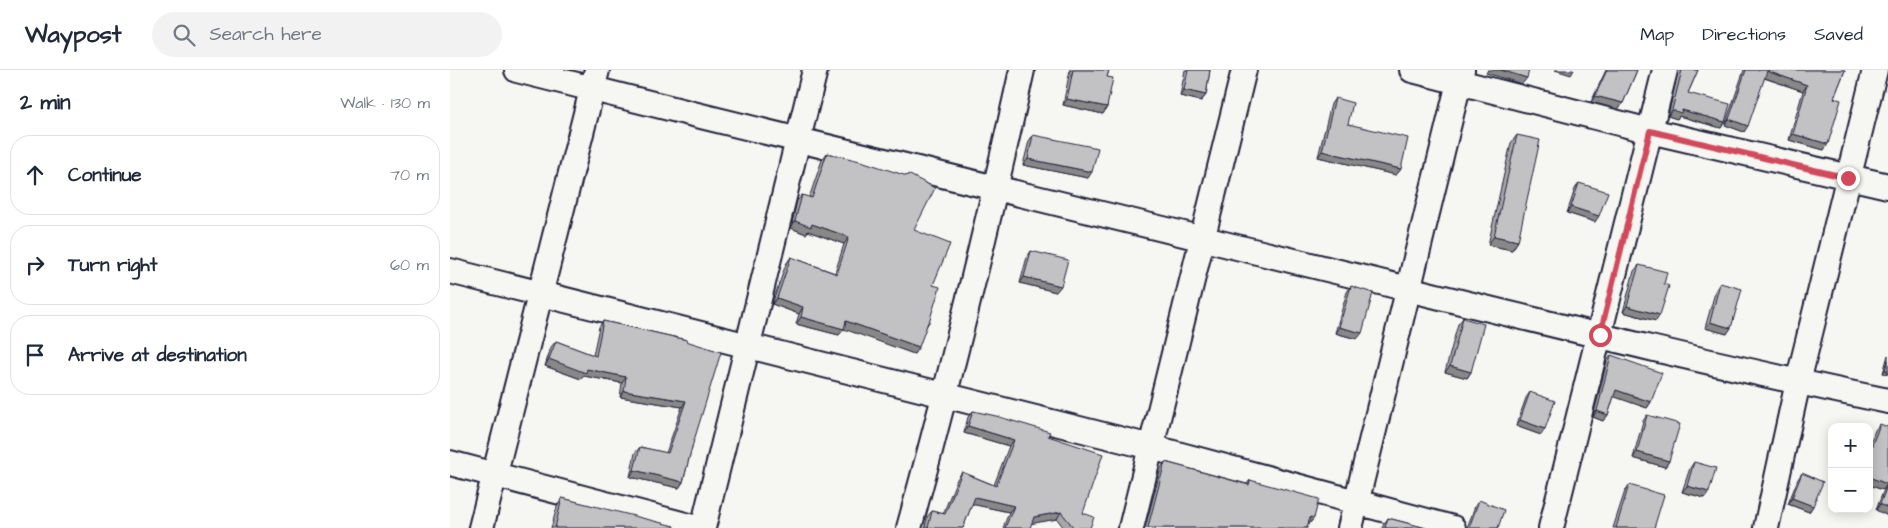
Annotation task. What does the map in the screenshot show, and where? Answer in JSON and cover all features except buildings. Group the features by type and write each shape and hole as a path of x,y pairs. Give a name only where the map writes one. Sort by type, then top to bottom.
{"street":[{"path":"517,70 594,80 798,140 995,189 1600,335 1798,382 1888,401"},
{"path":"703,528 815,70"},
{"path":"909,528 946,395 1022,70"},
{"path":"1131,528 1244,70"},
{"path":"1412,70 1461,76 1650,131 1888,186"},
{"path":"1551,528 1665,70"},
{"path":"1766,528 1798,382 1875,70"},
{"path":"1350,528 1461,76"},
{"path":"481,528 594,80"},
{"path":"450,272 1151,446 1453,528"},
{"path":"450,463 697,528"}],"route":[{"path":"1600,335 1650,131 1848,178"}]}
